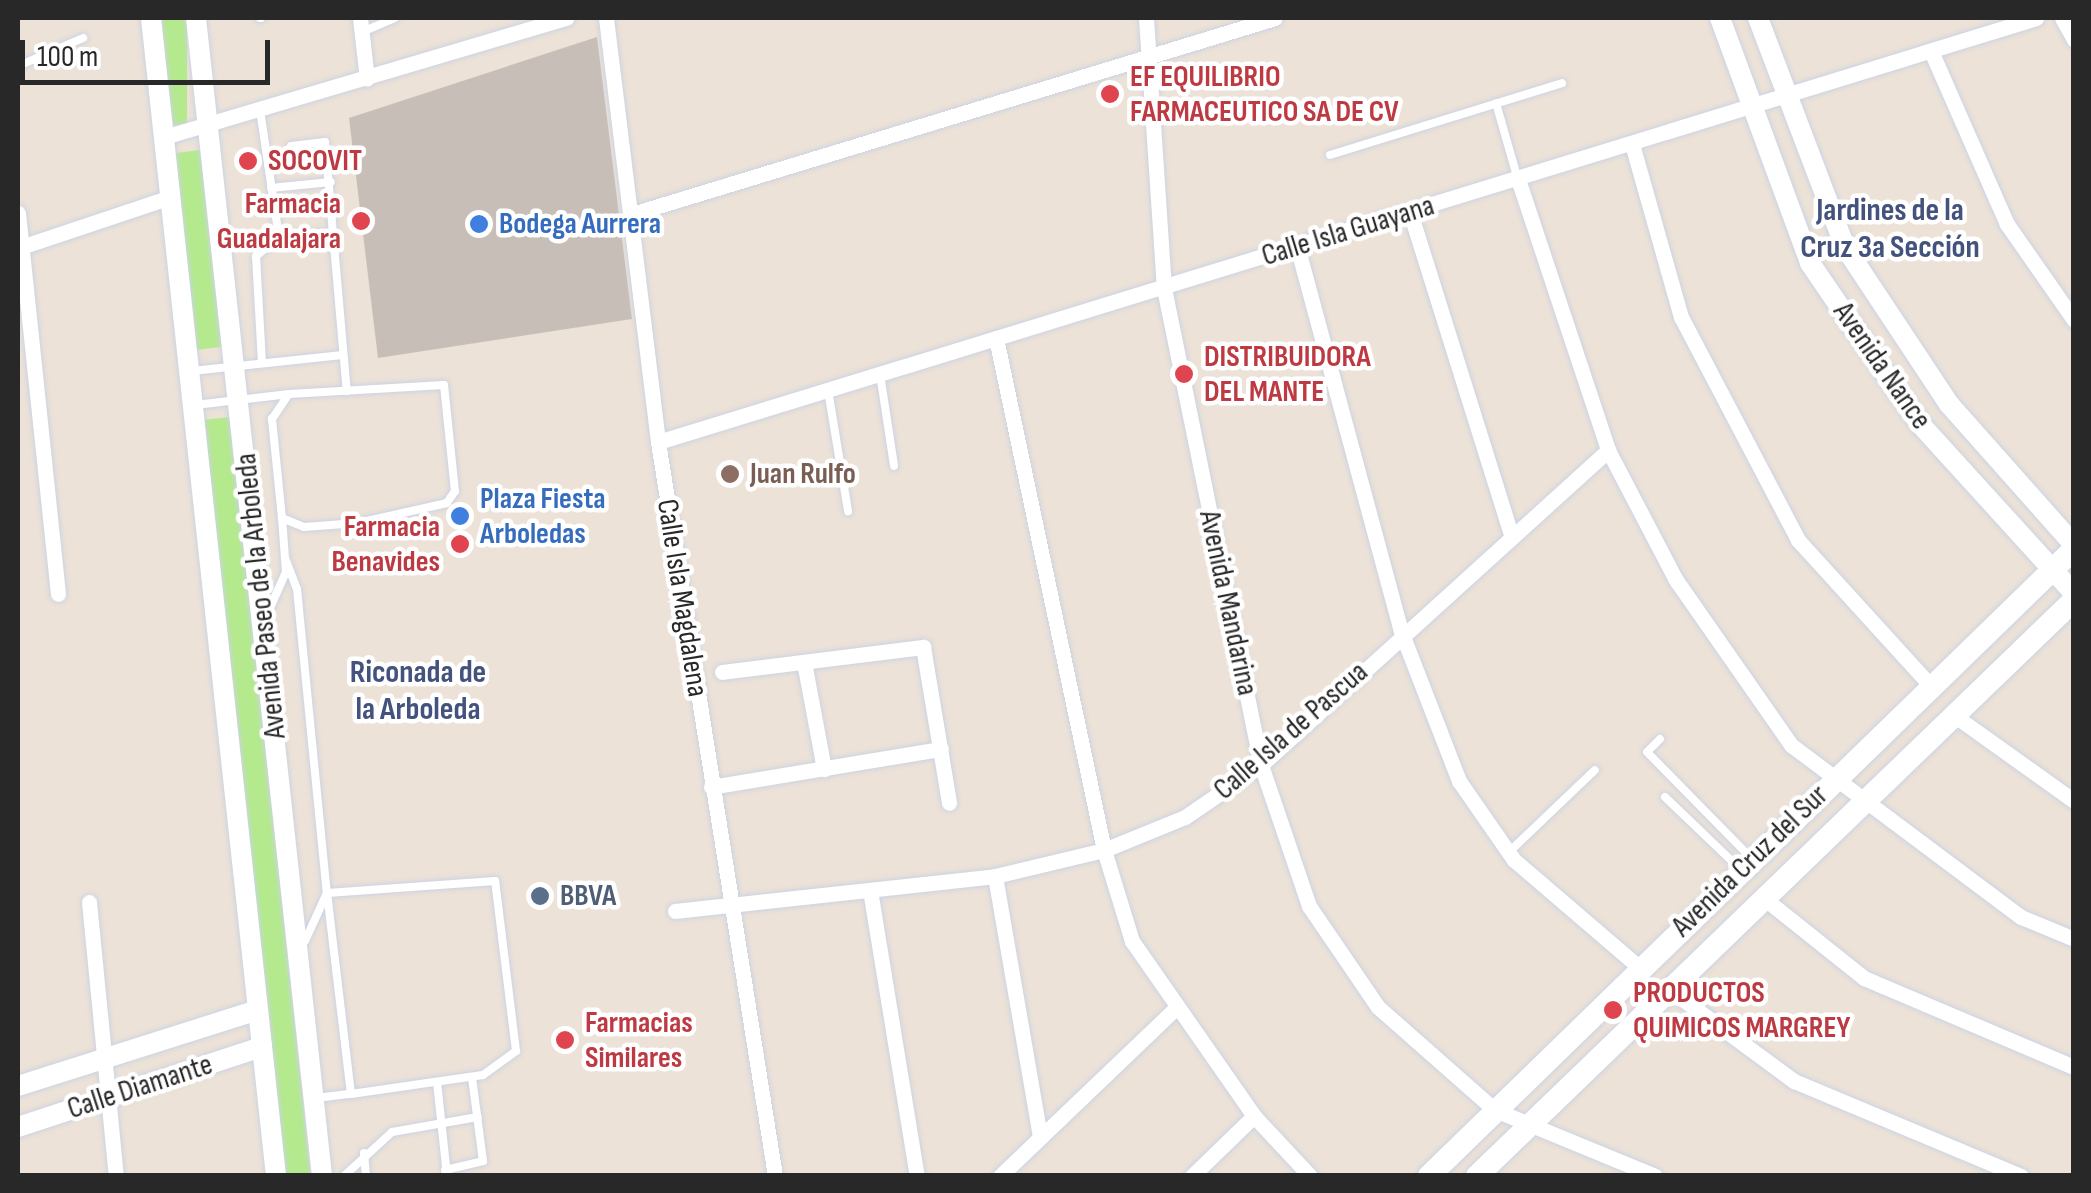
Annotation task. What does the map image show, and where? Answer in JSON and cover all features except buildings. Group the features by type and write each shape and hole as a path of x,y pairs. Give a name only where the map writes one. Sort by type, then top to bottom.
{"main road":[{"name":"Avenida Cruz del Sur","path":"1429,1176 2074,547"},
{"name":"Avenida Cruz del Sur","path":"1478,1176 1956,716 2074,596"},
{"path":"1687,922 1712,950"}],"street":[{"name":"Avenida Paseo de la Arboleda","path":"152,18 276,1176"},
{"name":"Avenida Paseo de la Arboleda","path":"196,18 322,1176"},
{"path":"164,138 568,18"},
{"name":"Calle Isla Magdalena","path":"606,18 658,442 775,1176"},
{"name":"Avenida Mandarina","path":"1146,18 1164,288 1261,765 1309,906 1378,1007 1496,1110 1655,1176"},
{"path":"632,214 1276,18"},
{"name":"Avenida Nance","path":"1720,18 1748,107 1810,262 1920,424 2074,596"},
{"name":"Avenida Nance","path":"1758,18 1781,96 1855,263 1949,404 2074,547"},
{"name":"Calle Isla Guayana","path":"658,442 2036,18"},
{"path":"2062,18 2074,40"},
{"path":"361,25 367,79"},
{"path":"1931,51 2006,224 2074,320"},
{"path":"1632,144 1681,317 1798,540 1932,686"},
{"path":"1518,179 1608,450 1676,580 1791,745 1831,782 2021,917 2074,939"},
{"path":"19,248 170,197"},
{"path":"1410,212 1512,537"},
{"path":"18,213 58,594"},
{"path":"1297,246 1402,634 1458,782 1508,853 1640,968"},
{"path":"996,338 1104,850 1132,941 1174,1010 1254,1116 1310,1176"},
{"name":"Calle Isla de Pascua","path":"674,911 995,876 1104,850 1185,817 1261,765 1608,450"},
{"path":"722,672 923,647 949,803"},
{"path":"804,662 824,769"},
{"path":"1956,716 2074,801"},
{"path":"710,786 941,748"},
{"path":"995,876 1040,1136"},
{"path":"870,890 917,1176"},
{"path":"1765,899 1864,978 2074,1067"},
{"path":"89,902 116,1176"},
{"path":"1670,990 1794,1081 2021,1176"},
{"name":"Calle Diamante","path":"18,1086 258,1010"},
{"path":"1000,1176 1174,1010"},
{"name":"Calle Diamante","path":"18,1127 262,1047"},
{"path":"1192,1176 1254,1116"}],"lane":[{"path":"361,25 395,18"},
{"path":"18,66 82,38"},
{"path":"1330,155 1562,83"},
{"path":"1496,104 1518,179"},
{"path":"260,110 279,238"},
{"path":"291,146 326,142 347,391"},
{"path":"272,188 330,182"},
{"path":"262,362 256,256 279,238 331,234"},
{"path":"191,370 343,354"},
{"path":"880,374 894,466"},
{"path":"195,406 240,398 444,385 454,497 416,515 358,523 304,527 282,518"},
{"path":"828,390 848,511"},
{"path":"264,621 280,598 285,558 272,419 289,394"},
{"path":"285,558 296,589 351,1094"},
{"path":"1660,739 1647,752 1747,864"},
{"path":"1508,853 1595,770"},
{"path":"1665,797 1747,864"},
{"path":"314,1098 472,1078 518,1046 495,880 327,893"},
{"path":"300,975 306,934 327,893"},
{"path":"436,1082 446,1173 483,1161 472,1078"},
{"path":"344,1176 364,1153 392,1132 478,1117"},
{"path":"364,1153 366,1176"}],"green space":[{"path":"160,18 187,18 187,125 160,125"},
{"path":"200,150 224,347 196,350 172,153"},
{"path":"231,417 311,1175 284,1176 204,420"}],"place":[{"name":"EF EQUILIBRIO FARMACEUTICO SA DE CV","path":"1110,94"},
{"name":"SOCOVIT","path":"248,161"},
{"name":"Farmacia Guadalajara","path":"361,221"},
{"name":"Bodega Aurrera","path":"479,224"},
{"name":"DISTRIBUIDORA DEL MANTE","path":"1184,374"},
{"name":"Juan Rulfo","path":"730,474"},
{"name":"Plaza Fiesta Arboledas","path":"460,516"},
{"name":"Farmacia Benavides","path":"460,544"},
{"name":"BBVA","path":"540,896"},
{"name":"PRODUCTOS QUIMICOS MARGREY","path":"1613,1010"},
{"name":"Farmacias Similares","path":"565,1040"}],"district":[{"name":"Jardines de la Cruz 3a Sección","path":"1890,230"},
{"name":"Riconada de la Arboleda","path":"418,692"}]}
